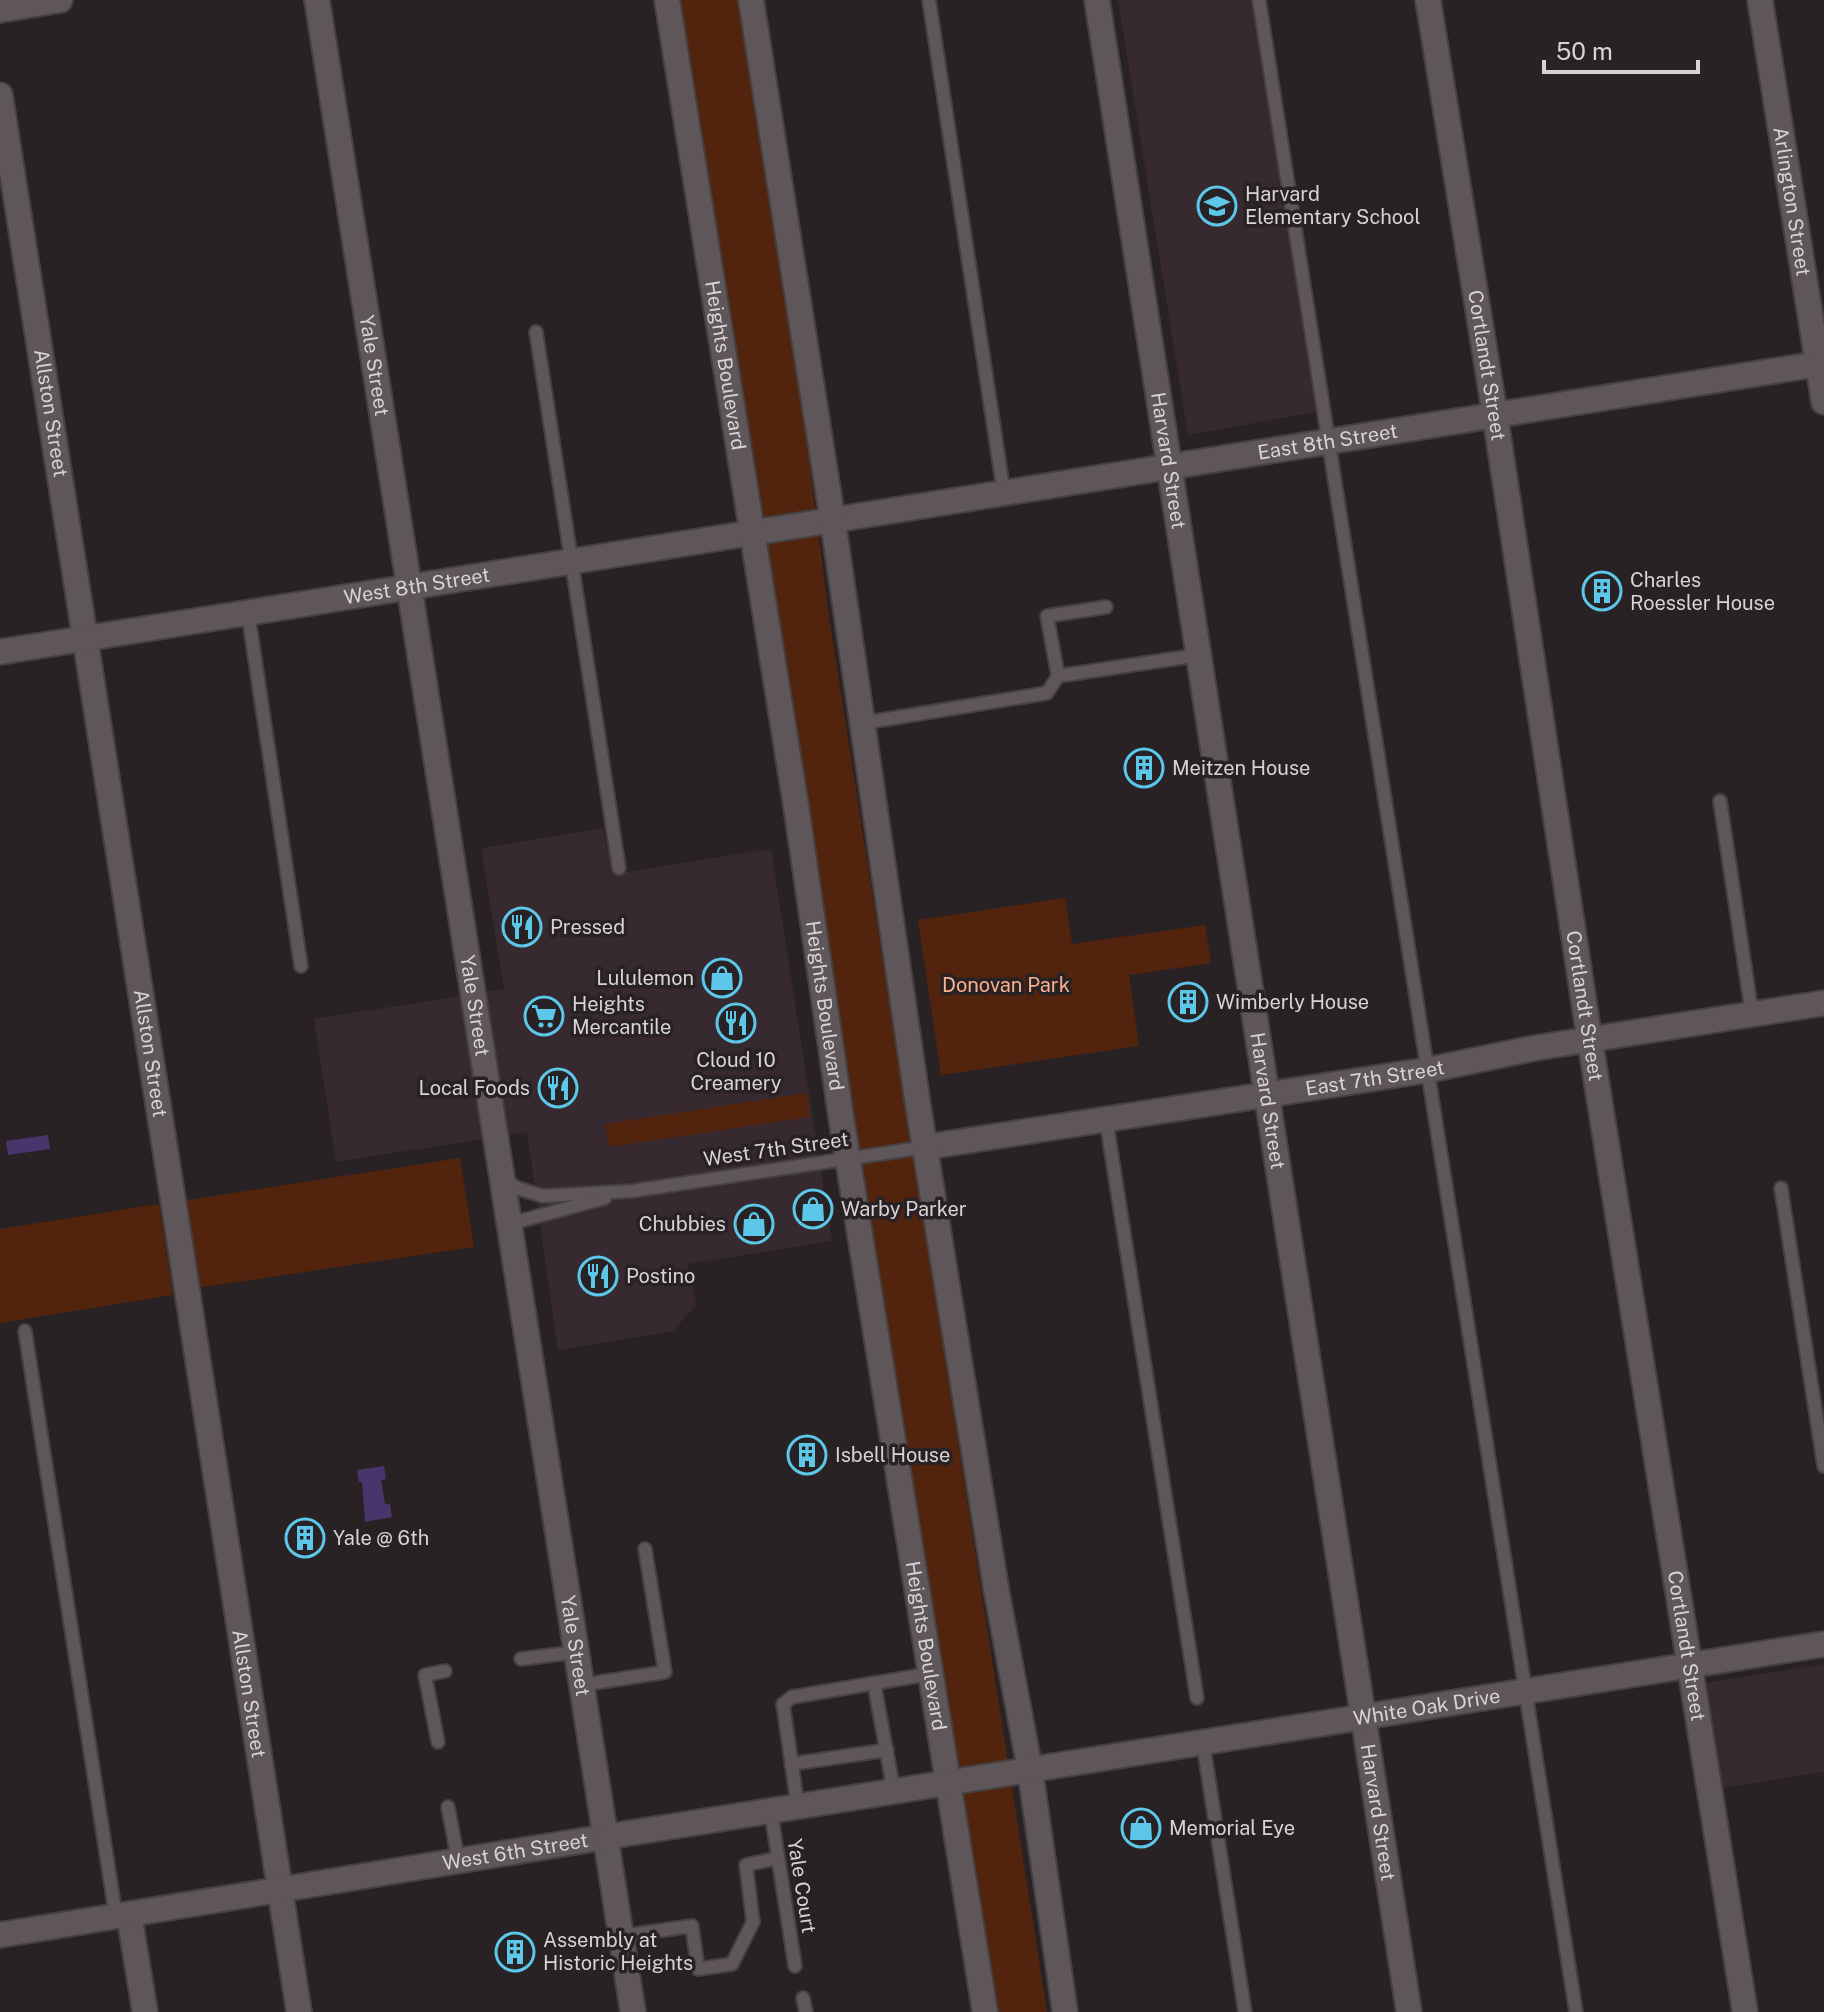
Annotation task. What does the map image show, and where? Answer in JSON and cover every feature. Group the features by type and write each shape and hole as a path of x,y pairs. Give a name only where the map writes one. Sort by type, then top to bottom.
{"street":[{"path":"0,10 60,0"},
{"name":"Yale Street","path":"317,0 633,2012"},
{"name":"Heights Boulevard","path":"667,0 796,806 946,1784 985,2012"},
{"path":"751,0 926,1147 997,1594 1030,1770 1065,2012"},
{"name":"Harvard Street","path":"1097,0 1409,2012"},
{"name":"Cortlandt Street","path":"1428,0 1745,2012"},
{"name":"Arlington Street","path":"1760,0 1821,364 1824,402"},
{"name":"Allston Street","path":"0,95 88,638 175,1221 299,2012"},
{"name":"East 8th Street","path":"833,522 1821,364"},
{"name":"West 8th Street","path":"0,652 833,522"},
{"name":"East 7th Street","path":"926,1147 1428,1070 1590,1039 1824,1003"},
{"name":"White Oak Drive","path":"1030,1770 1824,1644"},
{"name":"West 6th Street","path":"0,1935 1030,1770"},
{"path":"123,1916 145,2012"}],"lane":[{"path":"929,0 1004,494"},
{"path":"1259,0 1576,2012"},
{"path":"536,332 619,868"},
{"path":"863,723 1047,693 1058,676 1047,616 1106,607"},
{"path":"248,613 301,966"},
{"path":"1058,676 1199,655"},
{"path":"1720,801 1752,1014"},
{"path":"1106,1119 1197,1698"},
{"name":"West 7th Street","path":"501,1176 517,1188 543,1196 632,1191 926,1147"},
{"path":"1781,1188 1824,1466"},
{"name":"West 7th Street","path":"509,1224 632,1191"},
{"path":"25,1331 123,1916"},
{"path":"581,1685 665,1672 645,1549"},
{"path":"521,1659 576,1652"},
{"path":"438,1742 425,1675 445,1671"},
{"path":"798,1808 783,1704 792,1697 929,1674"},
{"path":"874,1683 894,1792"},
{"path":"1203,1743 1245,2012"},
{"path":"791,1764 887,1750"},
{"path":"448,1807 458,1860"},
{"name":"Yale Court","path":"771,1812 795,1966"},
{"path":"621,1936 692,1926 698,1969 732,1964 753,1922 746,1865 778,1858"}],"shaded area":[{"name":"Harvard Elementary School","path":"1118,0 1251,0 1316,412 1188,435"},
{"path":"603,828 613,874 771,849 832,1241 688,1264 696,1305 673,1331 558,1350 527,1132 336,1162 314,1019 504,989 481,848"},
{"path":"48,1135 50,1149 8,1155 6,1141"},
{"path":"384,1466 386,1479 381,1480 385,1504 390,1504 392,1517 365,1522 362,1482 359,1482 357,1470"},
{"path":"1824,1664 1824,1772 1716,1789 1700,1684"}],"green space":[{"path":"680,0 738,0 798,371 829,617 1047,2012 992,2012"},
{"name":"Donovan Park","path":"1065,898 1072,944 1205,925 1211,963 1129,975 1139,1046 941,1075 918,920"},
{"path":"807,1093 810,1117 609,1147 605,1124"},
{"path":"460,1158 474,1247 196,1288 181,1201"},
{"path":"159,1204 173,1295 0,1323 0,1229"}],"place":[{"name":"Harvard Elementary School","path":"1217,206"},
{"name":"Charles Roessler House","path":"1602,591"},
{"name":"Meitzen House","path":"1144,768"},
{"name":"Pressed","path":"522,927"},
{"name":"Lululemon","path":"722,978"},
{"name":"Wimberly House","path":"1188,1002"},
{"name":"Heights Mercantile","path":"544,1016"},
{"name":"Cloud 10 Creamery","path":"736,1023"},
{"name":"Local Foods","path":"558,1088"},
{"name":"Warby Parker","path":"813,1209"},
{"name":"Chubbies","path":"754,1224"},
{"name":"Postino","path":"598,1276"},
{"name":"Isbell House","path":"807,1455"},
{"name":"Yale @ 6th","path":"305,1538"},
{"name":"Memorial Eye","path":"1141,1828"},
{"name":"Assembly at Historic Heights","path":"515,1952"}]}
